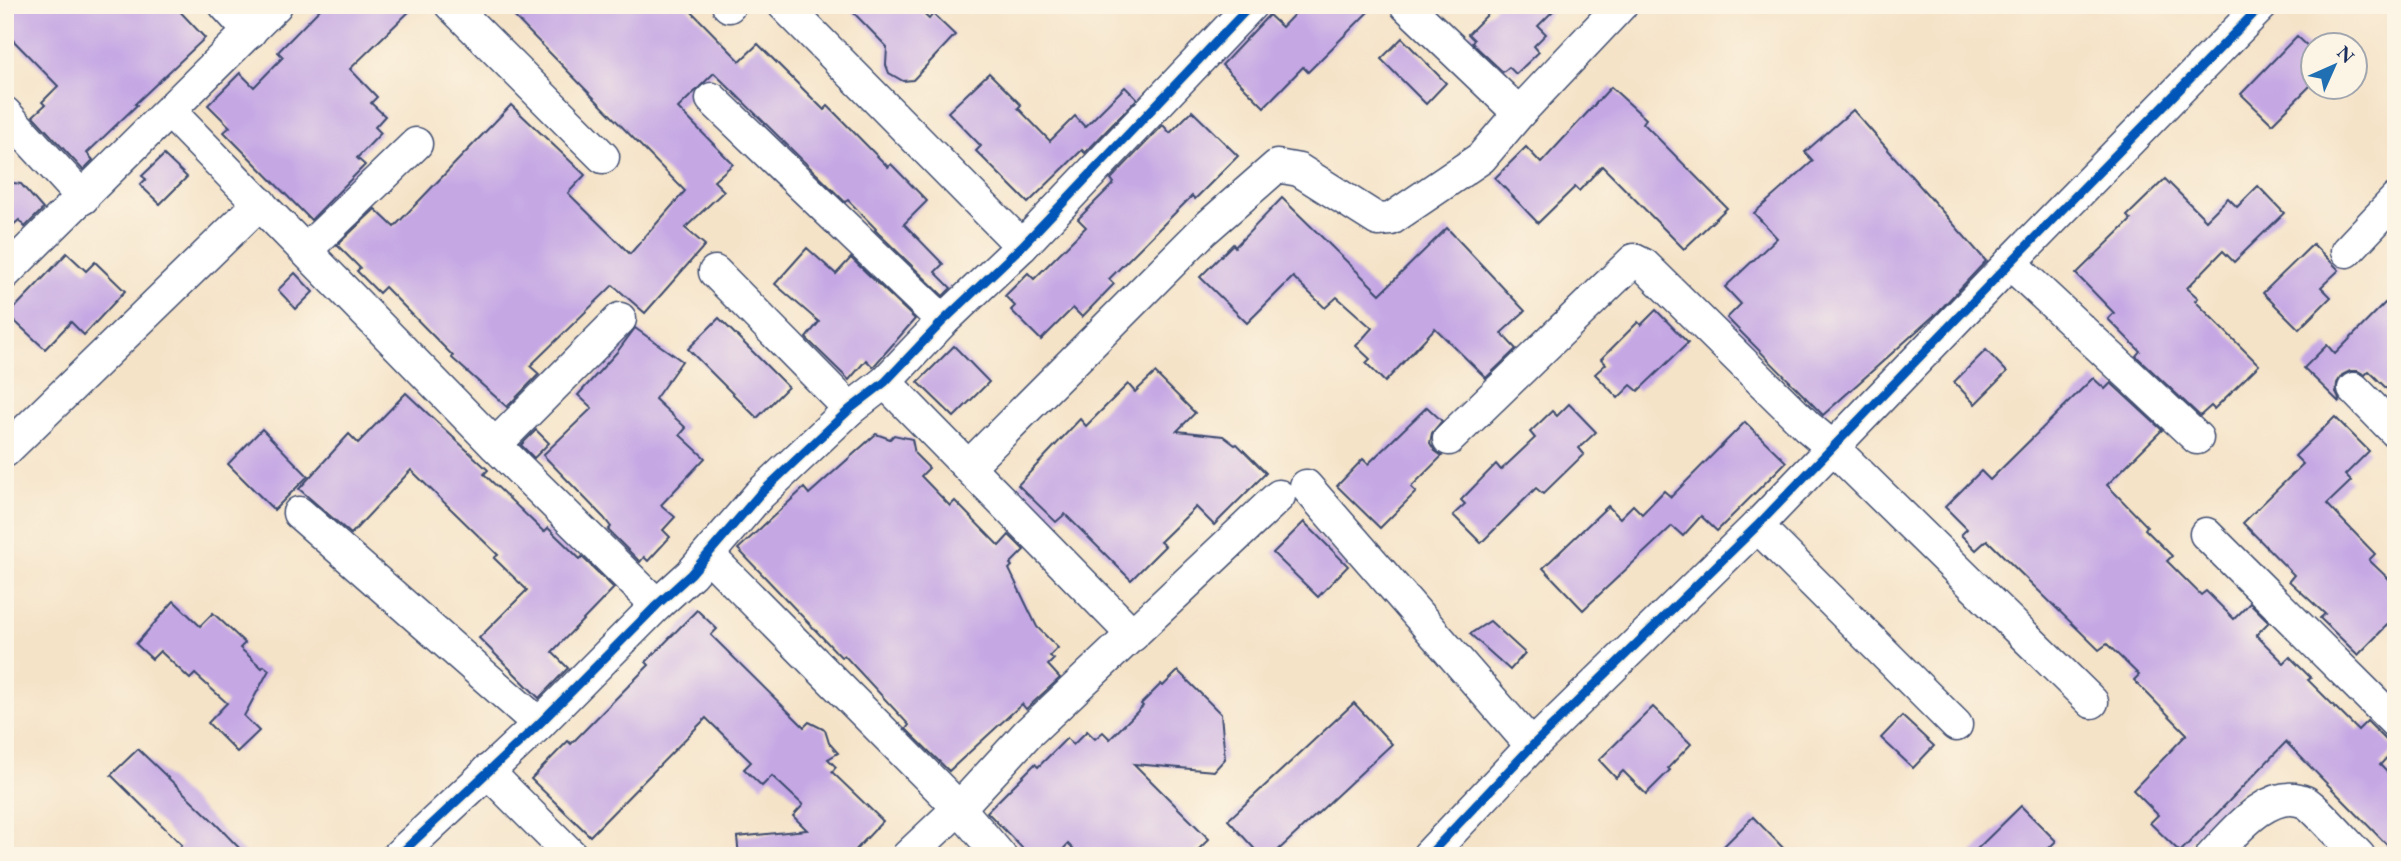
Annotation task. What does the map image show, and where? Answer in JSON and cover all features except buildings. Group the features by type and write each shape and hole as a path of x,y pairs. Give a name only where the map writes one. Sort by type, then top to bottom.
{"street":[{"path":"225,5 250,32"},
{"path":"5,272 276,5"},
{"path":"451,5 603,157"},
{"path":"784,5 1022,246"},
{"path":"398,856 691,574 759,495 850,409 885,382 943,321 1022,246 1251,5"},
{"path":"1406,5 1519,113"},
{"path":"968,466 1204,230 1277,166 1299,170 1378,220 1391,219 1481,158 1519,113 1621,5"},
{"path":"1437,853 1532,746 1757,526 2262,5"},
{"path":"712,99 943,321"},
{"path":"170,112 495,444 657,605"},
{"path":"5,113 83,198"},
{"path":"306,250 416,144"},
{"path":"2347,251 2396,199"},
{"path":"5,451 260,203"},
{"path":"1449,439 1634,260 1644,265 2092,702"},
{"path":"2010,263 2197,438"},
{"path":"715,272 850,409"},
{"path":"495,444 620,319"},
{"path":"885,382 1133,635"},
{"path":"2354,389 2396,432"},
{"path":"908,856 959,808 1027,734 1292,491 1532,746"},
{"path":"299,513 539,723"},
{"path":"1757,526 1956,725"},
{"path":"2206,534 2396,723"},
{"path":"708,555 959,808 1000,856"},
{"path":"487,771 572,856"},
{"path":"2212,856 2258,810 2289,800 2306,802 2359,856"}],"cycle path":[{"path":"398,856 539,724 691,574 759,495 850,409 885,382 943,321 1022,246 1251,5"},
{"path":"1428,856 1532,746 1757,526 2262,5"}]}
